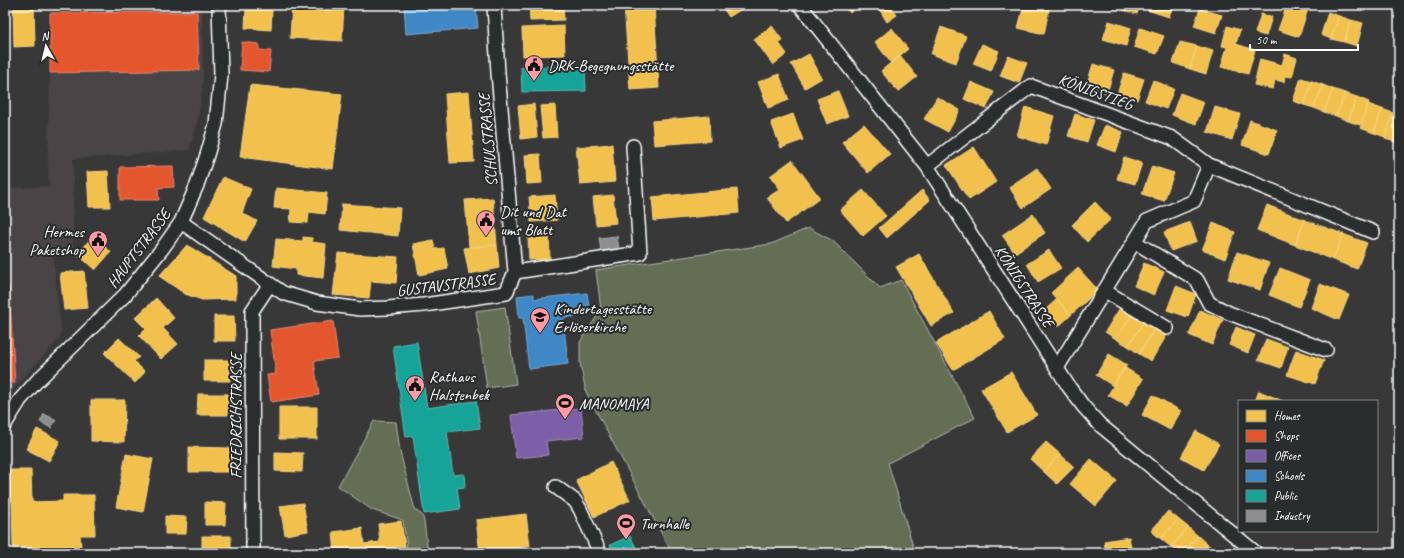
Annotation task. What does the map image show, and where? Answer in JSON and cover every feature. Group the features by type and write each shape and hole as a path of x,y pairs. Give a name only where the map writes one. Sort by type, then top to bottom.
{"street":[{"name":"HAUPTSTRASSE","path":"5,424 20,400 36,382 125,295 162,249 181,222 200,178 216,124 221,75 219,5"},
{"name":"SCHULSTRASSE","path":"494,5 498,73 516,272"},
{"name":"KÖNIGSTRASSE","path":"800,5 927,166 1083,406 1100,425 1256,553"},
{"name":"KÖNIGSTIEG","path":"927,166 978,133 1031,86 1172,138 1209,165"},
{"name":"GUSTAVSTRASSE","path":"181,222 283,293 317,303 360,309 388,308 424,305 506,293 516,272 640,253 633,146"},
{"path":"1058,368 1147,221 1194,201 1209,165 1373,232"},
{"path":"1135,242 1197,280 1209,303 1229,313 1326,350"},
{"name":"FRIEDRICHSTRASSE","path":"253,553 252,311 270,284"},
{"path":"1105,291 1167,328"},
{"path":"556,487 577,505 600,553"}],"shaded area":[{"path":"202,8 203,81 198,118 189,150 73,159 73,255 53,256 61,331 60,338 18,383 5,400 5,189 49,186 50,13"}],"green space":[{"path":"809,228 833,241 880,288 901,280 975,418 888,463 915,553 672,553 586,392 580,363 580,342 601,310 596,270 771,244"},
{"path":"505,307 516,384 487,388 476,311"},
{"path":"374,421 396,422 400,452 415,510 422,515 424,521 428,553 398,553 398,550 407,546 403,520 372,510 338,486"}],"building: Homes":[{"path":"13,5 34,5 35,46 14,47"},
{"path":"177,5 200,5 200,7"},
{"path":"292,5 344,6 342,41 290,38"},
{"path":"529,5 563,5 564,20 530,21"},
{"path":"624,5 654,5 659,88 630,90"},
{"path":"721,5 748,5 729,17"},
{"path":"843,5 859,5 850,13"},
{"path":"881,5 890,5 897,15 887,22 878,7"},
{"path":"1024,5 1050,5 1044,34 1018,28"},
{"path":"1109,5 1140,5 1137,14"},
{"path":"1148,5 1173,5 1169,17 1147,10"},
{"path":"1287,5 1309,6 1299,37 1278,30"},
{"path":"246,8 272,10 271,30 245,28"},
{"path":"1200,9 1222,15 1216,33 1194,26"},
{"path":"1328,12 1339,16 1331,39 1321,35"},
{"path":"1261,14 1272,17 1266,36 1255,33"},
{"path":"1339,16 1351,20 1344,42 1331,39"},
{"path":"1351,20 1363,23 1357,46 1344,42"},
{"path":"1109,21 1131,28 1126,46 1103,39"},
{"path":"564,26 565,55 523,56 522,28"},
{"path":"772,26 783,41 779,43 787,54 773,65 754,39"},
{"path":"1227,26 1240,30 1236,44 1255,50 1248,74 1221,67 1227,47 1222,46"},
{"path":"941,27 966,36 956,63 931,54"},
{"path":"892,28 908,49 891,63 875,42"},
{"path":"1140,28 1164,36 1157,54 1134,47"},
{"path":"1180,42 1197,46 1190,69 1173,63"},
{"path":"982,44 999,51 991,71 973,64"},
{"path":"1197,46 1213,51 1206,74 1190,69"},
{"path":"809,54 822,78 805,88 791,64"},
{"path":"1285,54 1297,58 1292,77 1285,76 1284,82 1275,80 1273,89 1254,85 1260,59 1282,65"},
{"path":"900,55 917,77 898,92 881,71"},
{"path":"1008,56 1027,63 1019,83 1000,76"},
{"path":"1093,64 1114,70 1107,93 1086,87"},
{"path":"1124,73 1144,79 1137,100 1117,94"},
{"path":"779,74 789,100 768,108 758,82"},
{"path":"1301,78 1312,81 1304,105 1293,101"},
{"path":"1153,80 1174,89 1166,109 1145,101"},
{"path":"1312,81 1323,85 1314,108 1304,105"},
{"path":"971,82 994,92 986,109 964,99"},
{"path":"250,85 342,94 333,169 240,157"},
{"path":"1323,85 1333,89 1324,112 1314,108"},
{"path":"1399,88 1399,102 1395,101"},
{"path":"1333,89 1345,93 1336,116 1324,112"},
{"path":"838,91 848,116 827,124 817,99"},
{"path":"469,92 474,162 450,163 445,94"},
{"path":"1180,93 1204,102 1196,124 1172,115"},
{"path":"1345,93 1357,97 1348,121 1336,116"},
{"path":"937,97 960,110 948,132 924,119"},
{"path":"1357,97 1369,102 1360,125 1348,121"},
{"path":"534,104 537,137 521,139 518,106"},
{"path":"1368,104 1382,109 1374,133 1360,128"},
{"path":"555,105 557,137 543,138 540,106"},
{"path":"1025,107 1054,116 1046,145 1017,136"},
{"path":"1215,107 1240,114 1232,140 1207,132"},
{"path":"1382,109 1393,113 1385,137 1374,133"},
{"path":"793,114 803,140 781,148 771,122"},
{"path":"1075,114 1094,120 1087,142 1068,136"},
{"path":"709,116 710,141 654,145 652,121"},
{"path":"1392,116 1399,118 1399,129 1395,142 1385,139"},
{"path":"1250,120 1277,130 1269,154 1242,145"},
{"path":"864,124 890,154 868,173 842,142"},
{"path":"1105,125 1123,132 1116,152 1097,145"},
{"path":"1399,129 1399,144 1395,142"},
{"path":"612,144 615,182 580,185 576,147"},
{"path":"974,147 996,182 969,200 946,165"},
{"path":"540,154 542,183 527,184 525,155"},
{"path":"1124,157 1142,163 1135,184 1117,179"},
{"path":"792,160 820,198 786,223 767,198 780,189 770,176"},
{"path":"1152,166 1174,173 1164,201 1142,194"},
{"path":"1037,168 1051,189 1023,208 1009,187"},
{"path":"108,171 110,207 89,207 87,172"},
{"path":"223,177 251,189 242,213 257,221 245,242 204,217"},
{"path":"276,188 327,193 325,214 309,212 308,223 290,222 291,209 274,208"},
{"path":"737,189 739,213 654,221 652,197"},
{"path":"863,190 886,216 863,236 840,210"},
{"path":"922,190 930,200 887,238 879,228"},
{"path":"555,195 557,220 531,222 529,197"},
{"path":"613,195 616,223 596,225 593,197"},
{"path":"493,198 497,245 469,247 465,200"},
{"path":"1095,202 1111,219 1087,242 1072,225"},
{"path":"342,204 400,208 398,236 340,230"},
{"path":"1267,205 1305,220 1295,245 1257,230"},
{"path":"1033,214 1045,233 1015,253 1002,235"},
{"path":"1305,220 1343,234 1333,260 1295,245"},
{"path":"1190,222 1197,241 1171,251 1164,232"},
{"path":"1213,223 1235,232 1225,259 1202,250"},
{"path":"1343,234 1367,243 1357,269 1333,260"},
{"path":"93,236 111,252 95,270 77,254"},
{"path":"549,236 550,259 529,260 528,238"},
{"path":"303,237 312,238 312,242 326,244 323,278 296,275 296,269 273,266 276,239 303,241"},
{"path":"433,240 435,249 444,248 448,269 419,275 413,244"},
{"path":"187,245 236,276 236,299 202,300 185,294 159,276"},
{"path":"497,245 499,268 469,274 464,248"},
{"path":"1049,250 1061,268 1038,282 1027,264"},
{"path":"1237,252 1269,263 1260,290 1228,279"},
{"path":"338,253 398,257 396,283 371,281 369,298 333,295"},
{"path":"919,254 954,313 931,326 896,267"},
{"path":"1144,263 1164,272 1154,295 1134,286"},
{"path":"1078,268 1098,290 1071,315 1051,293"},
{"path":"1280,268 1310,280 1299,307 1269,295"},
{"path":"84,271 88,308 64,310 60,273"},
{"path":"1320,284 1349,295 1339,320 1311,308"},
{"path":"1176,286 1196,294 1188,317 1167,310"},
{"path":"156,298 174,318 163,328 178,344 161,359 139,336 146,329 135,318"},
{"path":"1057,299 1071,315 1058,327 1044,311"},
{"path":"1121,306 1133,313 1116,339 1105,332"},
{"path":"1200,310 1223,320 1212,345 1189,335"},
{"path":"989,311 1005,339 953,370 936,343"},
{"path":"1133,313 1144,321 1128,346 1116,339"},
{"path":"214,316 234,316 235,341 214,341"},
{"path":"1144,321 1155,328 1139,354 1128,346"},
{"path":"1236,327 1255,335 1248,353 1229,345"},
{"path":"1155,328 1167,335 1151,361 1139,354"},
{"path":"119,338 139,357 134,361 145,372 135,383 104,353"},
{"path":"1266,339 1288,347 1281,368 1258,360"},
{"path":"1296,350 1324,360 1315,384 1287,375"},
{"path":"1109,354 1127,365 1113,386 1096,375"},
{"path":"204,360 230,360 230,381 204,381"},
{"path":"1124,367 1143,379 1127,406 1108,395"},
{"path":"1011,372 1037,415 1007,432 981,389"},
{"path":"1259,391 1281,400 1255,400"},
{"path":"198,394 228,394 228,415 197,415"},
{"path":"1153,395 1181,411 1170,430 1142,415"},
{"path":"91,400 125,400 124,442 91,441"},
{"path":"279,407 317,407 317,439 279,439"},
{"path":"37,429 60,441 49,461 26,449"},
{"path":"1196,431 1219,444 1204,470 1181,457"},
{"path":"1046,442 1060,454 1044,472 1030,459"},
{"path":"189,447 230,448 229,472 189,472"},
{"path":"275,452 303,453 302,472 275,471"},
{"path":"126,454 153,459 143,512 116,507"},
{"path":"1060,454 1074,467 1057,484 1044,472"},
{"path":"1091,459 1117,481 1096,506 1070,484"},
{"path":"611,462 630,500 594,517 576,480"},
{"path":"5,470 31,470 32,502 63,501 63,495 94,495 95,535 80,535 81,546 13,548 12,501 5,501"},
{"path":"205,502 226,503 225,525 205,525"},
{"path":"303,503 308,531 285,535 280,506"},
{"path":"1168,511 1178,519 1161,539 1151,531"},
{"path":"526,514 530,546 480,553 476,520"},
{"path":"165,516 187,517 186,534 165,534"},
{"path":"1178,519 1188,527 1171,547 1161,539"},
{"path":"401,521 405,546 352,553 335,553 333,532 362,528 364,544 380,542 378,524"},
{"path":"1188,527 1198,536 1183,553 1178,553 1171,547"},
{"path":"202,536 231,536 231,553 202,553"},
{"path":"1198,536 1207,544 1199,553 1183,553"},
{"path":"1129,537 1132,553 1106,553 1104,541"},
{"path":"1207,544 1217,552 1199,553"}],"building: Shops":[{"path":"197,12 199,70 50,73 50,13"},
{"path":"242,42 259,44 259,50 271,51 269,72 240,70"},
{"path":"173,166 174,187 158,188 159,200 120,200 120,167"},
{"path":"5,286 9,286 15,383 5,383"},
{"path":"333,321 338,358 314,361 319,395 271,402 267,375 276,374 270,330"}],"building: Offices":[{"path":"581,408 584,437 546,441 548,455 516,458 511,415"}],"building: Schools":[{"path":"404,5 476,6 478,28 406,34"},
{"path":"587,293 589,307 584,308 585,315 563,318 568,364 529,369 523,318 519,318 517,296 534,294 534,299"}],"building: Public":[{"path":"585,65 586,91 522,92 521,67"},
{"path":"417,342 427,408 476,401 480,428 447,432 453,475 464,474 465,487 457,488 460,509 424,514 413,436 406,437 393,346"},
{"name":"Turnhalle","path":"630,536 639,553 614,553 610,545"}],"building: Industry":[{"path":"617,236 619,249 601,251 599,238"},
{"path":"44,414 56,420 51,428 40,422"}],"place":[{"name":"DRK-Begegnungsstätte","path":"534,82"},
{"name":"Dit und Dat ums Blatt","path":"486,237"},
{"name":"Hermes Paketshop","path":"98,257"},
{"name":"Kindertagesstätte Erlöserkirche","path":"540,334"},
{"name":"Rathaus Halstenbek","path":"415,402"},
{"name":"MANOMAYA","path":"565,420"},
{"name":"Turnhalle","path":"626,540"}]}
